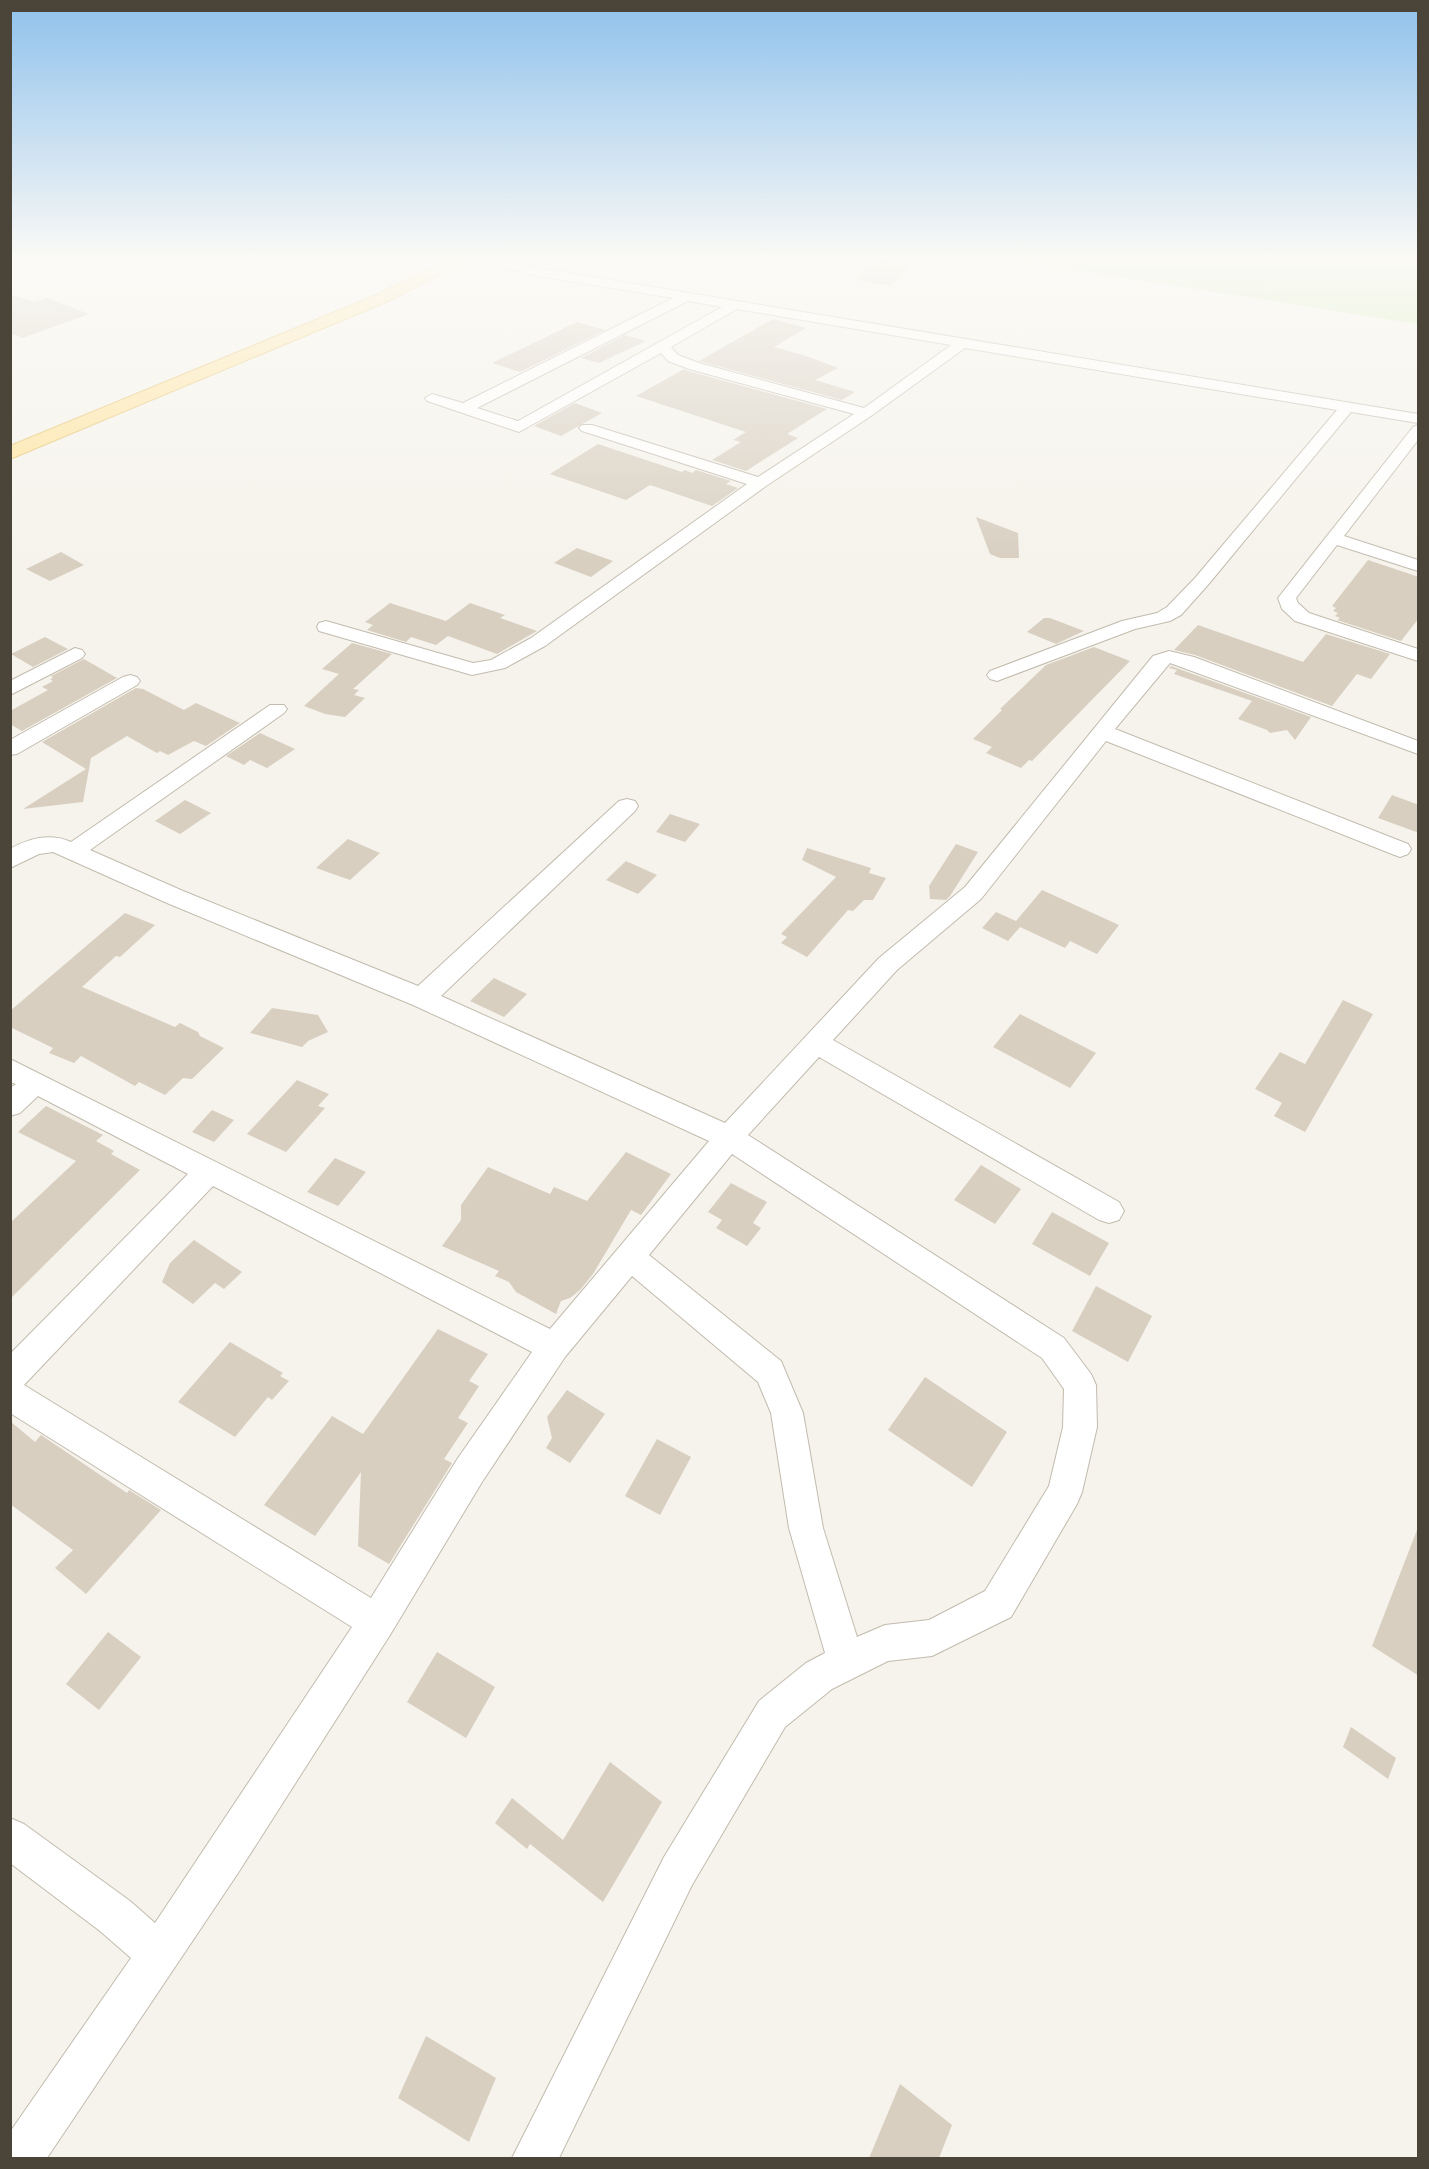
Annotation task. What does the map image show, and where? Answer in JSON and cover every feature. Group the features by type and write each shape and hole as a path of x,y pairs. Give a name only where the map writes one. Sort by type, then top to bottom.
{"main road":[{"path":"10,453 235,359"}],"street":[{"path":"466,408 563,359"},
{"path":"432,398 519,427 641,359"},
{"path":"677,359 694,366 866,413"},
{"path":"326,627 472,669 509,659 538,642 760,483 866,413 940,359"},
{"path":"1067,359 1419,419"},
{"path":"996,675 1129,625 1163,617 1174,611 1201,582 1347,406"},
{"path":"587,428 760,483"},
{"path":"1419,430 1287,598 1288,605 1302,617 1419,655"},
{"path":"1335,539 1419,566"},
{"path":"10,689 75,654"},
{"path":"20,2158 224,1859 377,1622 470,1470 554,1347 729,1137 888,964 973,893 1160,660 1169,657 1196,664 1419,748"},
{"path":"10,749 130,681"},
{"path":"73,851 277,709"},
{"path":"1101,731 1400,849"},
{"path":"423,998 627,806"},
{"path":"10,860 36,845 56,844 175,897 423,998 729,1137 1053,1348 1080,1385 1080,1427 1065,1492 998,1604 932,1638 885,1643 819,1676 772,1714 678,1871 535,2158"},
{"path":"816,1043 1109,1211"},
{"path":"10,1105 23,1076 554,1347"},
{"path":"10,1377 209,1172"},
{"path":"629,1256 770,1372 787,1413 806,1528 846,1662"},
{"path":"10,1395 377,1622"},
{"path":"10,1838 116,1916 159,1955"}],"building":[{"path":"500,359 546,359 520,372 492,363"},
{"path":"585,359 607,359 599,363"},
{"path":"815,359 838,368 815,380 855,392 842,400 699,361"},
{"path":"684,369 827,409 787,434 798,438 746,471 712,460 741,442 733,440 746,432 636,396"},
{"path":"575,403 602,413 561,436 534,426"},
{"path":"598,444 682,472 685,470 692,473 696,470 731,481 726,484 738,488 712,506 650,485 626,500 550,474"},
{"path":"976,517 1018,533 1019,558 1000,558 990,554"},
{"path":"577,548 613,561 591,577 554,563"},
{"path":"61,552 84,565 50,581 26,569"},
{"path":"1368,560 1419,577 1419,618 1401,641 1337,620 1340,618 1335,616 1338,613 1333,611 1336,608 1332,606"},
{"path":"390,603 446,621 470,603 505,615 500,618 537,631 497,654 448,636 436,645 411,637 406,642 367,630 373,625 365,622"},
{"path":"1044,618 1050,618 1084,631 1056,644 1027,632"},
{"path":"1198,625 1303,662 1326,634 1390,654 1371,679 1357,674 1332,706 1195,655 1174,650"},
{"path":"45,637 68,649 33,667 11,654"},
{"path":"352,643 392,654 353,689 359,690 354,695 365,698 345,717 325,714 304,706 339,674 322,669"},
{"path":"1094,647 1130,661 1032,761 1029,760 1021,768 986,753 992,747 973,739 1002,710 1000,709 1046,665"},
{"path":"84,659 117,678 22,731 10,724 10,711 48,690 42,687 53,681 50,679 53,678 51,676"},
{"path":"1171,666 1311,717 1295,740 1287,730 1270,733 1238,719 1252,701 1174,674 1177,670 1169,668"},
{"path":"136,688 143,689 184,710 196,703 240,723 206,746 194,741 168,755 160,751 157,753 127,736 91,758 83,802 23,809 86,769 42,742"},
{"path":"260,733 295,749 267,768 250,760 244,765 226,756"},
{"path":"1392,795 1419,805 1419,833 1378,818"},
{"path":"185,800 211,813 180,834 155,821"},
{"path":"670,814 700,824 685,842 656,832"},
{"path":"348,839 380,853 350,880 316,868"},
{"path":"956,844 978,852 946,900 930,899 929,886"},
{"path":"807,848 871,868 869,873 886,878 873,900 864,900 853,911 848,910 807,957 781,943 787,937 781,934 836,877 802,860"},
{"path":"626,861 657,875 638,894 606,880"},
{"path":"1042,890 1119,925 1097,954 1070,941 1065,948 1020,927 1008,941 982,928 996,912 1016,921"},
{"path":"125,913 155,925 82,987 175,1027 180,1023 224,1048 192,1079 183,1078 165,1095 139,1082 135,1086 81,1056 74,1063 49,1053 53,1048 10,1027 10,1011"},
{"path":"494,978 527,994 504,1017 470,1001"},
{"path":"1343,1000 1373,1014 1305,1132 1274,1116 1282,1103 1255,1089 1280,1052 1305,1064"},
{"path":"272,1008 318,1015 328,1032 308,1041 302,1047 250,1033"},
{"path":"1020,1014 1096,1053 1070,1088 993,1047"},
{"path":"297,1080 329,1094 318,1106 325,1108 286,1152 247,1134"},
{"path":"46,1106 103,1135 96,1141 114,1151 111,1154 140,1170 10,1299 10,1223 76,1161 18,1132"},
{"path":"212,1110 234,1120 214,1142 192,1132"},
{"path":"626,1152 671,1174 641,1215 631,1210 593,1274 580,1290 570,1298 561,1301 556,1314 516,1292 509,1282 495,1276 499,1271 442,1246 461,1220 461,1205 488,1167 550,1194 554,1187 587,1201"},
{"path":"335,1158 366,1172 338,1206 307,1192"},
{"path":"981,1165 1021,1189 995,1224 954,1200"},
{"path":"731,1183 767,1202 753,1223 761,1228 747,1246 716,1228 722,1220 708,1212"},
{"path":"1052,1212 1109,1243 1090,1276 1032,1244"},
{"path":"194,1240 242,1272 224,1289 215,1283 193,1304 162,1282 170,1263"},
{"path":"1096,1286 1152,1316 1128,1362 1072,1331"},
{"path":"438,1329 488,1354 469,1381 479,1386 458,1418 468,1423 444,1459 452,1463 389,1564 358,1546 361,1472 315,1536 264,1505 332,1416 363,1434"},
{"path":"230,1342 283,1373 280,1376 289,1381 272,1400 268,1397 235,1437 178,1402"},
{"path":"925,1377 1007,1432 972,1487 888,1430"},
{"path":"567,1390 605,1414 570,1463 546,1448 552,1438 547,1417"},
{"path":"10,1421 35,1442 41,1435 127,1493 129,1490 161,1510 86,1594 55,1568 73,1550 10,1504"},
{"path":"657,1439 691,1457 660,1515 625,1496"},
{"path":"1417,1530 1419,1531 1419,1676 1372,1646"},
{"path":"108,1632 141,1657 99,1710 66,1684"},
{"path":"437,1652 495,1687 466,1738 407,1702"},
{"path":"1351,1727 1396,1758 1388,1779 1343,1747"},
{"path":"610,1762 662,1802 603,1902 530,1844 527,1849 495,1823 512,1798 563,1840"},
{"path":"426,2036 496,2078 469,2142 398,2098"},
{"path":"900,2084 952,2125 939,2158 869,2158"}]}
